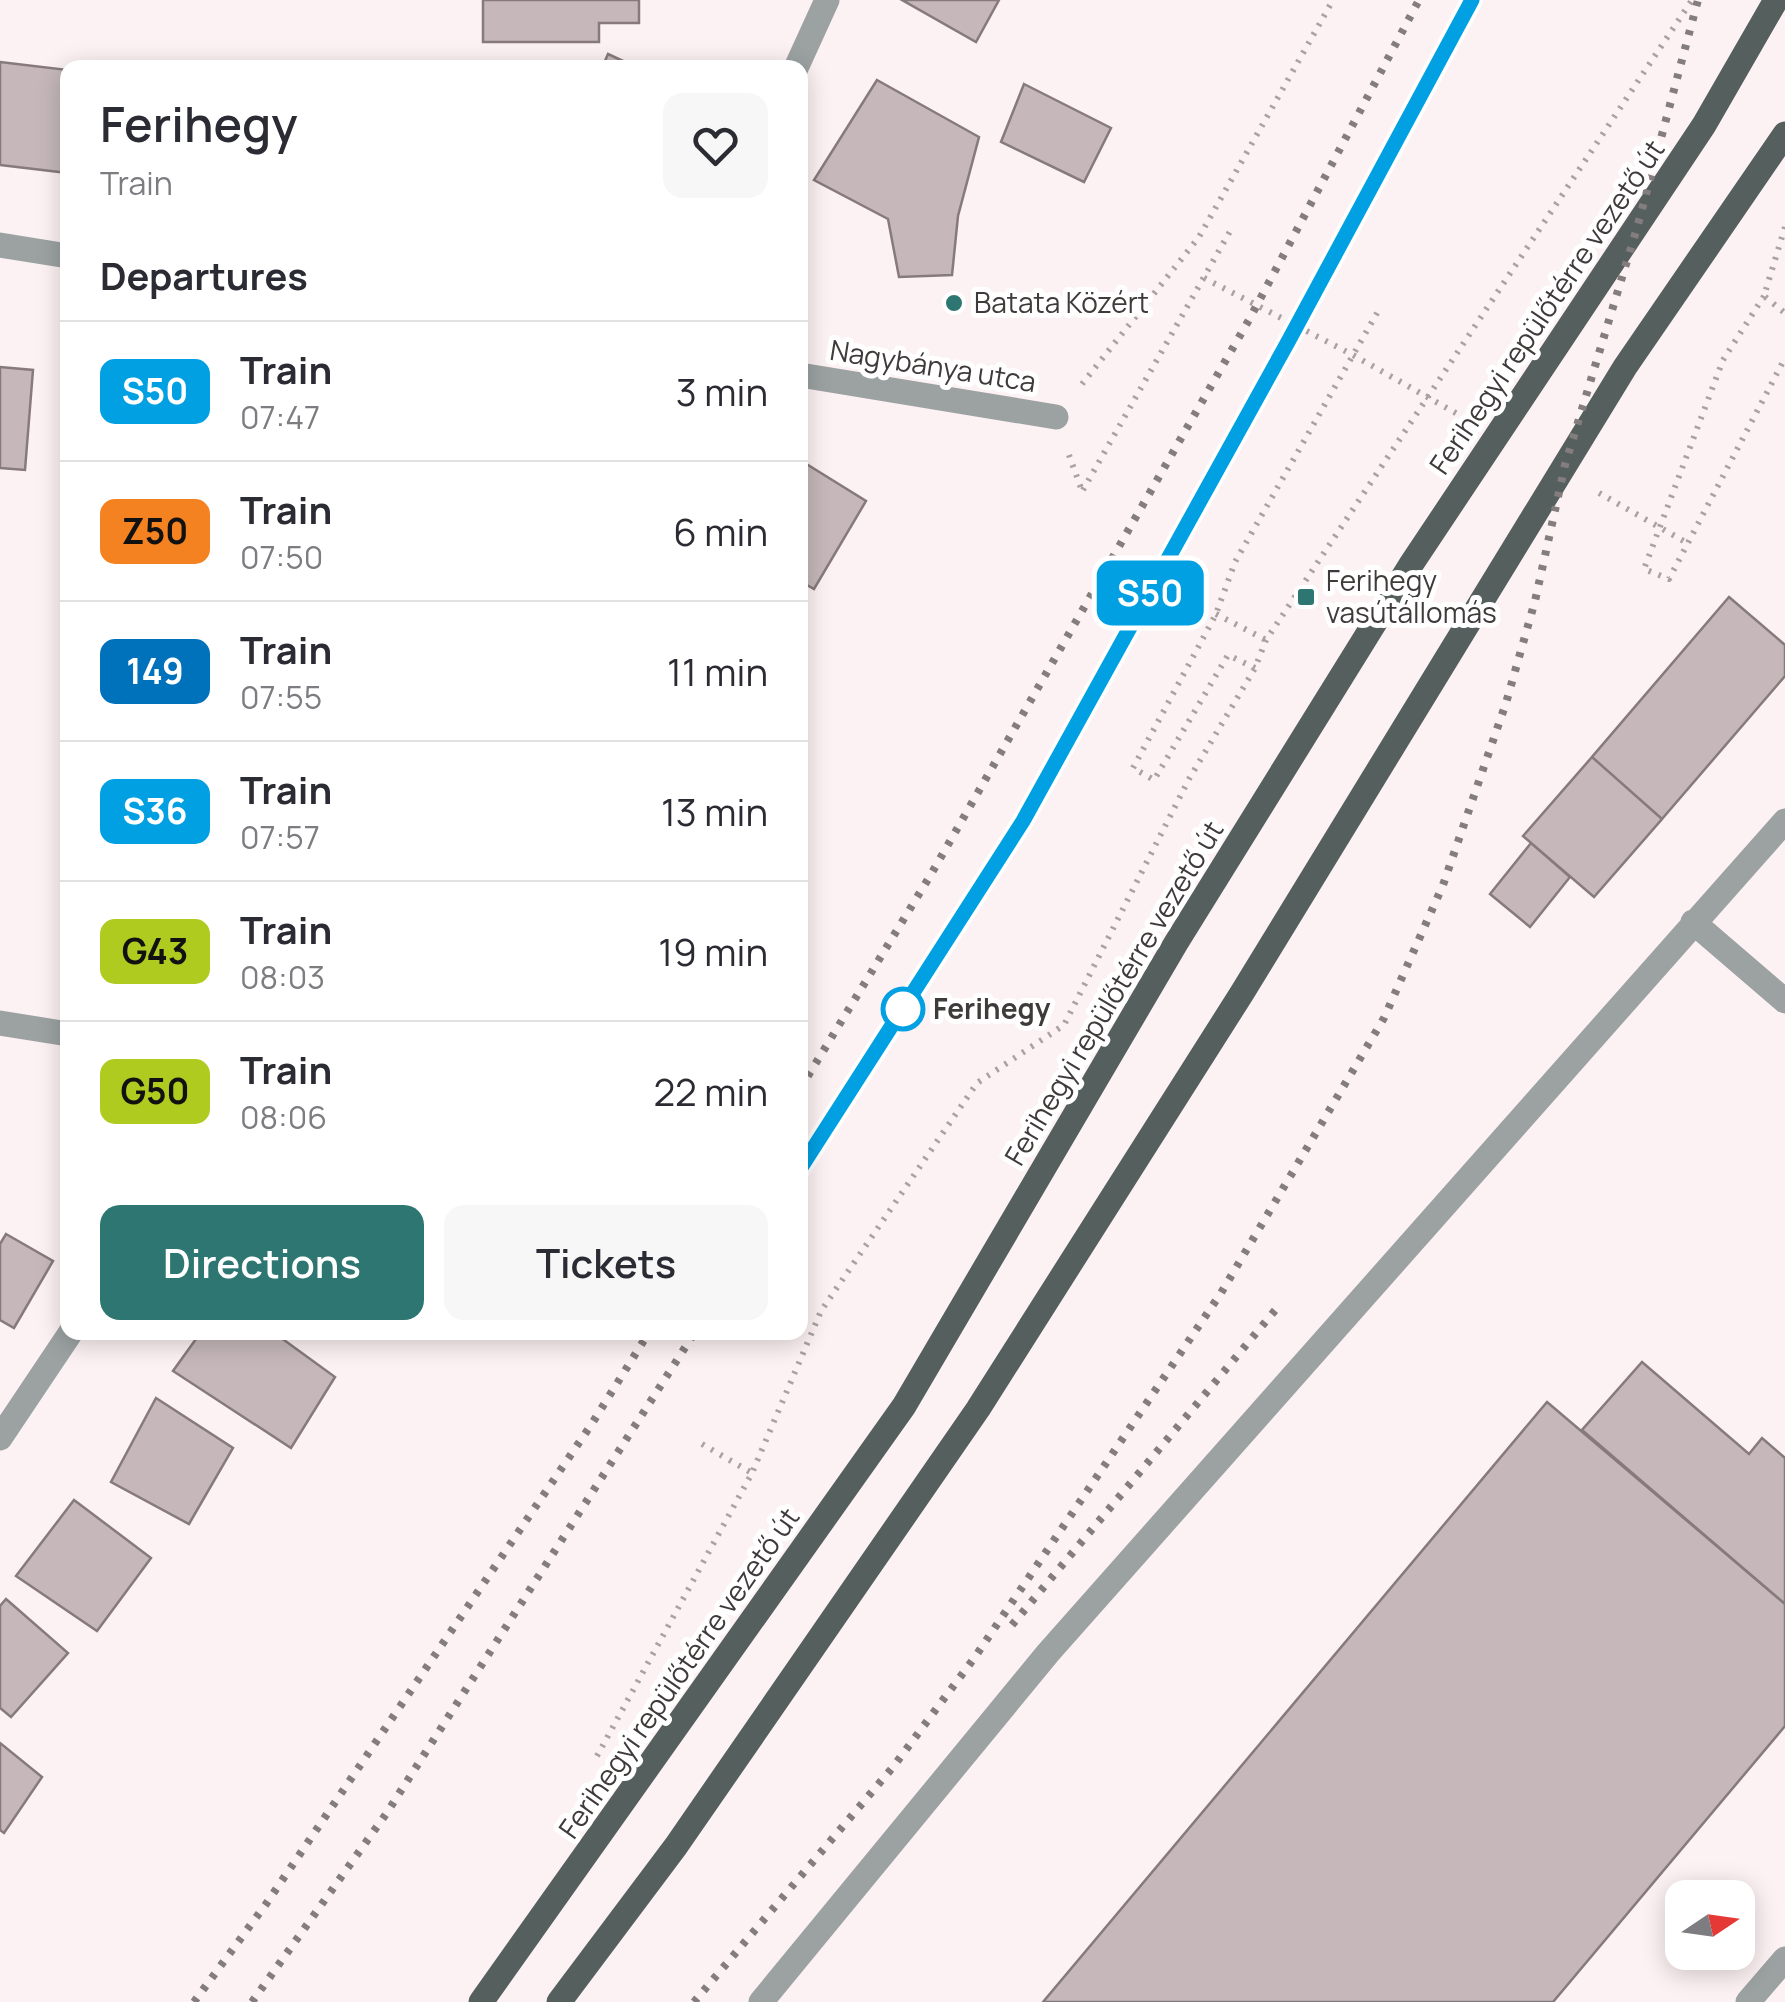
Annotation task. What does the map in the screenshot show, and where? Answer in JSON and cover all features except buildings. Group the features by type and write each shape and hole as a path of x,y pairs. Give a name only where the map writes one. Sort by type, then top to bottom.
{"main road":[{"name":"Ferihegyi repülőtérre vezető út","path":"482,2002 904,1406 1228,859 1410,566 1694,140 1776,0"},
{"path":"559,2002 676,1846 978,1409 1242,993 1625,367 1785,134"}],"street":[{"path":"800,60 827,0"},
{"path":"0,245 60,255"},
{"name":"Nagybánya utca","path":"808,376 1056,417"},
{"path":"761,2002 1048,1652 1785,821"},
{"path":"1693,922 1785,1001"},
{"path":"0,1023 60,1033"},
{"path":"0,1438 66,1340"},
{"path":"1748,2002 1785,1959"}],"path":[{"path":"1056,417 1199,237 1333,0"},
{"path":"595,1759 752,1473 821,1311 978,1082 1064,1025 1266,640 1692,0"},
{"path":"1082,491 1233,226"},
{"path":"1785,226 1764,296 1722,360 1644,568 1669,579 1785,358"},
{"path":"1204,278 1353,354"},
{"path":"1764,296 1785,313"},
{"path":"1254,668 1228,654 1154,780 1133,768 1216,614 1235,562 1381,306"},
{"path":"1216,614 1266,640"},
{"path":"702,1444 752,1473"}],"railway":[{"path":"808,1076 930,876 1250,318 1419,0"},
{"path":"808,1157 1023,821 1472,0"},
{"path":"694,2002 893,1767 975,1657 1221,1293 1384,1018 1443,885 1506,703 1535,601 1565,465 1637,228 1698,0"},
{"path":"1012,1625 1277,1308"},
{"path":"194,2002 266,1904 593,1422 644,1340"},
{"path":"252,2002 386,1814 690,1340"}],"train":[{"name":"S50","path":"808,1157 1023,821 1472,0"}],"place":[{"name":"Batata Közért","path":"954,303"},
{"name":"Ferihegy vasútállomás","path":"1306,597"},
{"name":"Ferihegy","path":"903,1009"}]}
